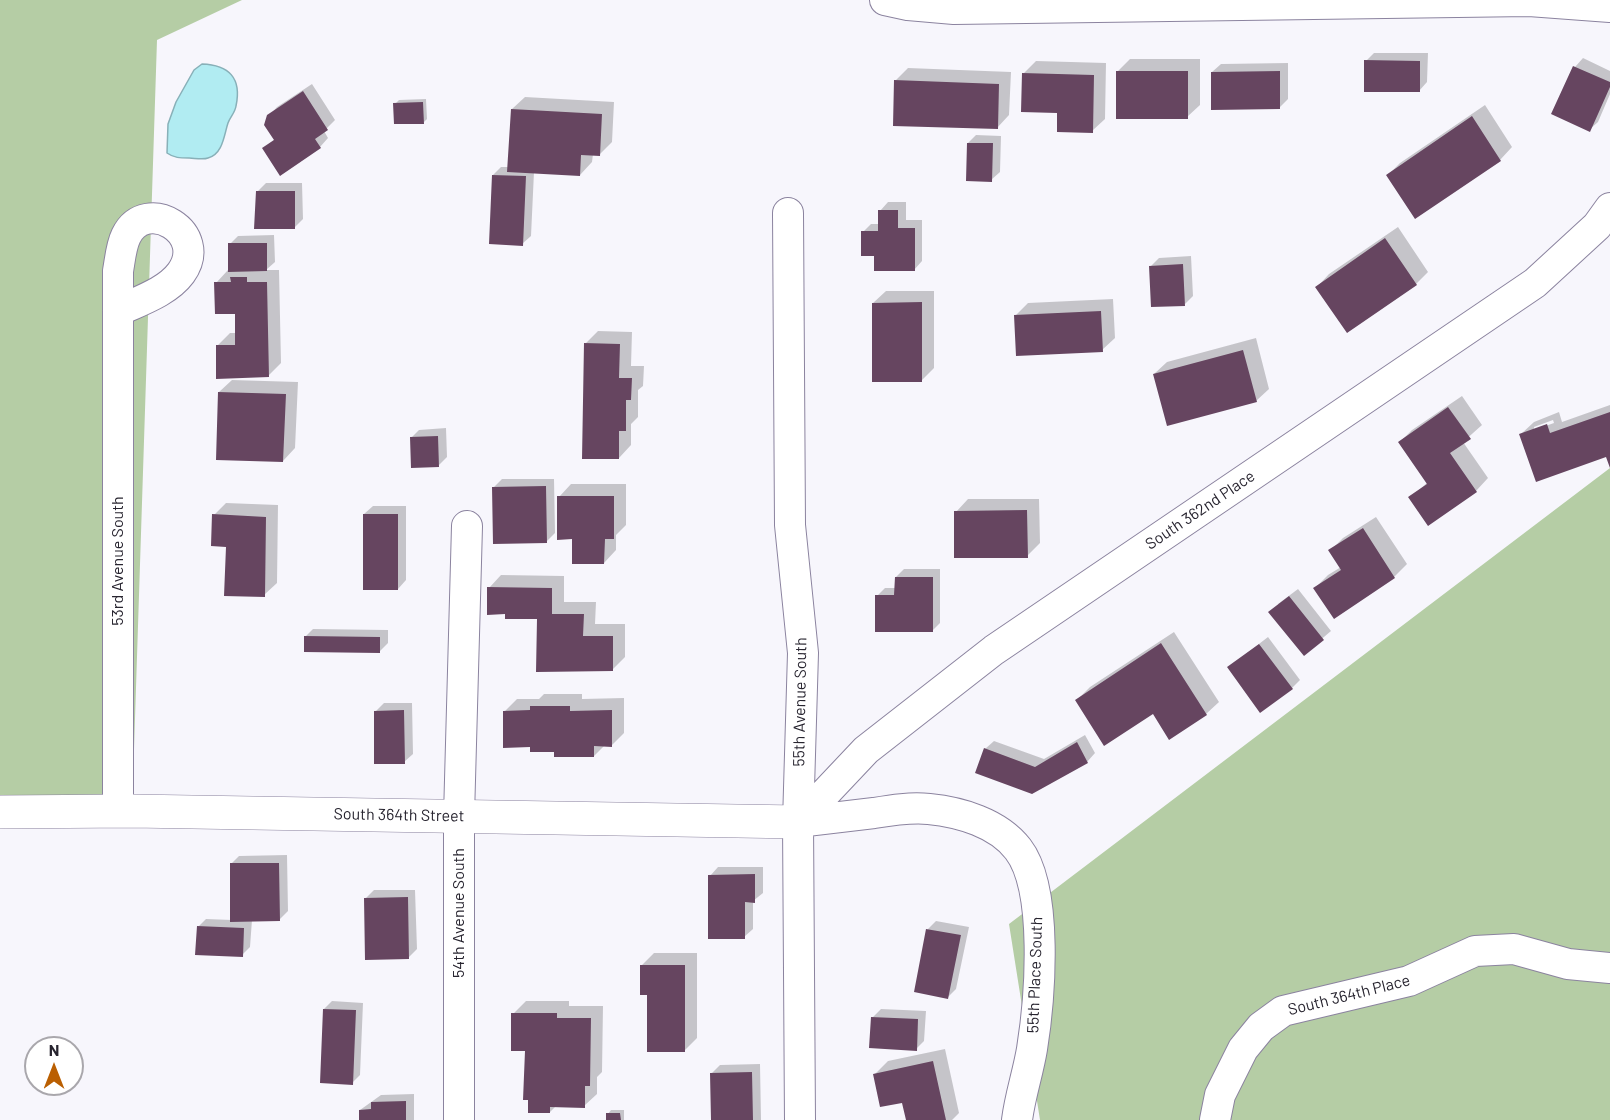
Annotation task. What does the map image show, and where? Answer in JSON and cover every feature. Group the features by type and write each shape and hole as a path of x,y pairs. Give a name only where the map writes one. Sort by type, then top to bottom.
{"street":[{"path":"885,0 908,5 954,9 1315,2 1529,1 1610,7"},
{"name":"South 362nd Place","path":"798,822 866,750 994,650 1535,283 1597,226 1610,208"},
{"name":"55th Avenue South","path":"788,213 790,525 802,652 798,822 800,1120"},
{"name":"53rd Avenue South","path":"118,310 118,811"},
{"name":"54th Avenue South","path":"459,1120 459,816 467,526"},
{"name":"55th Place South","path":"798,822 908,809 928,809 954,813 977,821 1007,837 1018,849 1028,864 1034,885 1039,941 1032,1048 1017,1120"},
{"name":"South 364th Street","path":"0,812 118,811 798,822"},
{"name":"South 364th Place","path":"1215,1120 1220,1095 1242,1049 1262,1027 1283,1011 1409,981 1475,951 1514,949 1568,964 1610,968"}],"green space":[{"path":"0,0 242,0 157,40 132,811 0,812"},
{"path":"1610,468 1610,1120 1040,1120 1009,924"}],"water":[{"path":"202,64 220,67 231,75 237,88 235,108 217,153 204,159 175,157 167,153 168,124 176,102 194,70"}],"building":[{"path":"1364,60 1420,61 1420,92 1364,92"},
{"path":"1573,66 1610,82 1610,87 1590,132 1551,114"},
{"path":"1116,71 1188,71 1188,119 1116,119"},
{"path":"1280,71 1280,109 1211,110 1211,72"},
{"path":"1022,73 1094,75 1093,133 1057,132 1057,113 1021,112"},
{"path":"894,80 999,84 998,129 893,126"},
{"path":"303,91 328,130 315,139 321,148 280,176 262,148 274,140 264,125 267,115"},
{"path":"423,102 424,124 394,124 393,103"},
{"path":"511,109 602,114 600,156 581,155 580,176 507,172"},
{"path":"1472,116 1501,161 1415,219 1386,175"},
{"path":"967,143 993,143 992,182 966,181"},
{"path":"492,175 526,176 523,246 489,244"},
{"path":"256,191 295,191 295,229 254,229"},
{"path":"878,210 898,210 898,228 915,228 915,271 874,271 874,256 861,256 861,231 878,231"},
{"path":"1385,238 1417,285 1347,333 1315,287"},
{"path":"228,243 267,243 267,271 228,272"},
{"path":"1183,264 1185,306 1151,307 1149,266"},
{"path":"230,277 247,277 247,282 267,282 269,377 216,379 216,345 235,345 235,314 215,314 214,282 231,282"},
{"path":"922,302 922,382 872,382 872,303"},
{"path":"1101,311 1103,352 1016,356 1014,315"},
{"path":"584,343 620,344 619,378 632,378 631,400 626,400 626,431 619,431 619,459 582,459"},
{"path":"1243,350 1257,402 1167,426 1153,374"},
{"path":"218,392 286,394 283,462 216,460"},
{"path":"1448,407 1471,439 1450,453 1477,492 1428,526 1408,497 1427,484 1398,442"},
{"path":"1610,412 1610,468 1606,457 1536,482 1519,434 1547,424 1550,433"},
{"path":"438,436 439,467 411,468 410,437"},
{"path":"546,486 547,543 493,544 492,487"},
{"path":"557,496 614,496 614,539 605,539 604,564 572,564 572,539 557,540"},
{"path":"1027,510 1028,558 954,558 954,511"},
{"path":"212,514 266,517 265,597 224,596 226,547 211,546"},
{"path":"363,514 398,514 398,590 363,590"},
{"path":"1363,528 1395,578 1334,619 1313,588 1341,570 1328,550"},
{"path":"895,577 933,577 933,632 875,632 875,595 894,595"},
{"path":"487,587 552,588 552,614 584,614 583,636 613,636 613,671 536,672 537,619 505,619 505,614 487,615"},
{"path":"1289,596 1324,640 1304,656 1268,612"},
{"path":"304,636 380,637 380,653 304,652"},
{"path":"1161,643 1207,715 1169,740 1153,714 1104,746 1075,700"},
{"path":"1259,644 1293,689 1260,713 1227,667"},
{"path":"530,706 570,706 570,711 612,710 612,747 594,746 594,757 554,757 554,752 530,752 530,747 503,748 503,711 530,710"},
{"path":"404,710 405,764 374,764 374,711"},
{"path":"1077,742 1088,763 1032,794 975,773 984,748 1035,767"},
{"path":"230,863 279,863 280,921 230,922"},
{"path":"755,874 755,903 745,902 745,939 708,939 708,875"},
{"path":"408,897 409,959 365,960 364,898"},
{"path":"197,926 244,928 243,957 195,955"},
{"path":"926,929 961,935 948,999 914,992"},
{"path":"640,965 685,965 685,1052 647,1052 647,995 640,995"},
{"path":"323,1009 356,1010 353,1085 320,1083"},
{"path":"511,1013 557,1013 557,1018 591,1018 590,1086 585,1086 585,1108 550,1107 550,1113 528,1113 528,1100 523,1100 525,1051 511,1051"},
{"path":"871,1017 918,1019 917,1051 869,1048"},
{"path":"933,1061 946,1120 906,1120 902,1103 880,1107 873,1074"},
{"path":"752,1072 753,1120 711,1120 710,1073"},
{"path":"406,1101 406,1120 359,1120 359,1110 371,1109 371,1102"},
{"path":"606,1113 620,1113 621,1120 606,1120"}]}
